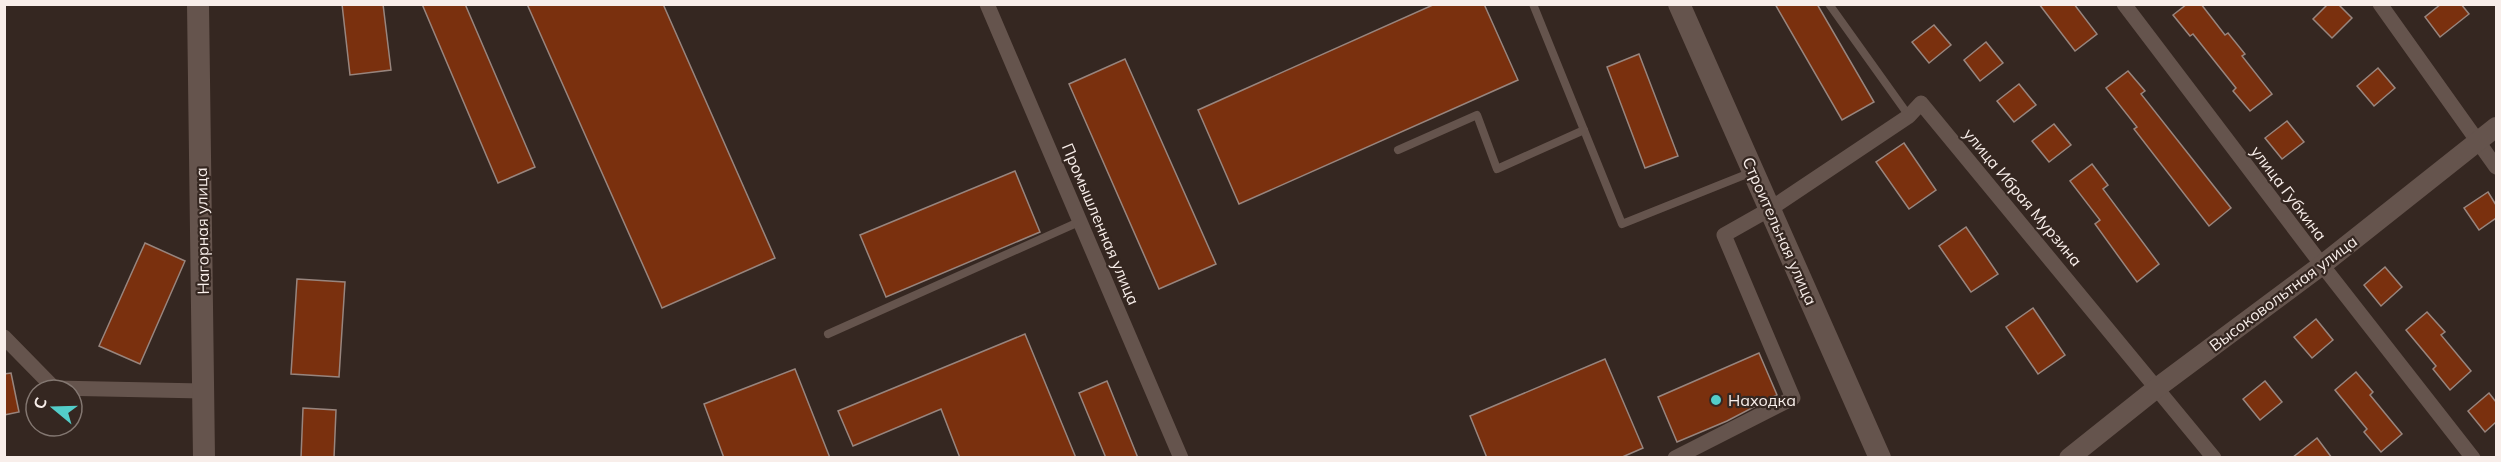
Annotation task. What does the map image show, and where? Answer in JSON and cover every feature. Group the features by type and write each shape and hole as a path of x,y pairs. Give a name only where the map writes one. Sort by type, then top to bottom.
{"main road":[{"name":"Нагорная улица","path":"198,4 204,458"},
{"name":"Строительная улица","path":"1679,4 1880,458"}],"street":[{"name":"Промышленная улица","path":"987,4 1181,458"},
{"name":"улица Губкина","path":"2124,4 2322,265 2473,458"},
{"path":"2380,4 2496,167"},
{"name":"улица Ибрая Мурзина","path":"1675,458 1793,398 1724,235 1770,209 1909,116 1921,103 2158,387 2214,458"},
{"name":"Высоковольтная улица","path":"2069,458 2158,387 2322,265 2496,127"},
{"path":"4,337 54,388 203,391"}],"lane":[{"path":"1533,4 1622,224 1753,171"},
{"path":"1829,4 1909,116"},
{"path":"1398,150 1477,115 1497,169 1584,130"},
{"path":"828,334 1081,221"}],"building":[{"path":"342,4 383,4 391,70 350,75"},
{"path":"422,4 465,4 535,167 498,183"},
{"path":"527,4 663,4 775,258 662,308"},
{"path":"1435,4 1484,4 1518,80 1239,204 1198,110"},
{"path":"1775,4 1817,4 1874,102 1842,120"},
{"path":"2039,4 2074,4 2097,34 2075,51"},
{"path":"2187,4 2201,4 2225,35 2228,33 2245,54 2242,56 2272,94 2250,111 2233,91 2236,88 2193,34 2190,36 2173,15"},
{"path":"2328,4 2338,4 2352,18 2332,38 2313,19"},
{"path":"2441,4 2461,4 2469,14 2440,37 2425,17"},
{"path":"1934,25 1951,45 1929,63 1912,42"},
{"path":"1986,42 2003,63 1980,81 1964,60"},
{"path":"1639,54 1678,156 1645,168 1607,67"},
{"path":"1125,59 1216,264 1159,289 1069,84"},
{"path":"2378,68 2395,88 2374,106 2357,86"},
{"path":"2128,71 2145,91 2141,94 2231,208 2209,226 2134,129 2137,127 2106,88"},
{"path":"2019,84 2036,105 2014,122 1997,101"},
{"path":"2287,121 2304,142 2282,159 2265,138"},
{"path":"2054,124 2071,145 2049,162 2032,141"},
{"path":"1904,143 1936,190 1909,209 1876,162"},
{"path":"2092,164 2108,185 2103,189 2159,264 2137,282 2095,224 2100,220 2070,181"},
{"path":"1015,171 1040,232 886,297 860,235"},
{"path":"2488,192 2496,205 2496,218 2479,230 2464,208"},
{"path":"1966,227 1998,274 1971,292 1939,246"},
{"path":"145,243 185,261 140,364 99,346"},
{"path":"2385,267 2402,287 2381,306 2364,285"},
{"path":"297,279 345,282 339,377 291,374"},
{"path":"2033,308 2065,355 2038,374 2006,327"},
{"path":"2427,312 2445,332 2441,335 2471,371 2450,390 2433,369 2436,366 2406,330"},
{"path":"2316,319 2333,340 2312,358 2294,337"},
{"path":"1025,334 1076,458 960,458 941,409 853,446 838,411"},
{"path":"1759,353 1777,395 1727,421 1677,442 1658,397"},
{"path":"1605,359 1643,448 1620,458 1487,458 1470,416"},
{"path":"795,369 830,458 724,458 704,404"},
{"path":"2356,372 2373,392 2370,395 2402,434 2381,452 2364,432 2367,429 2335,390"},
{"path":"11,373 19,412 4,415 4,374"},
{"path":"1107,381 1138,458 1106,458 1079,393"},
{"path":"2265,381 2282,402 2260,420 2243,399"},
{"path":"2489,393 2496,402 2496,422 2485,432 2468,411"},
{"path":"303,408 336,410 334,458 301,458"},
{"path":"2317,438 2332,458 2292,458"}],"place":[{"name":"Находка","path":"1716,400"}]}
